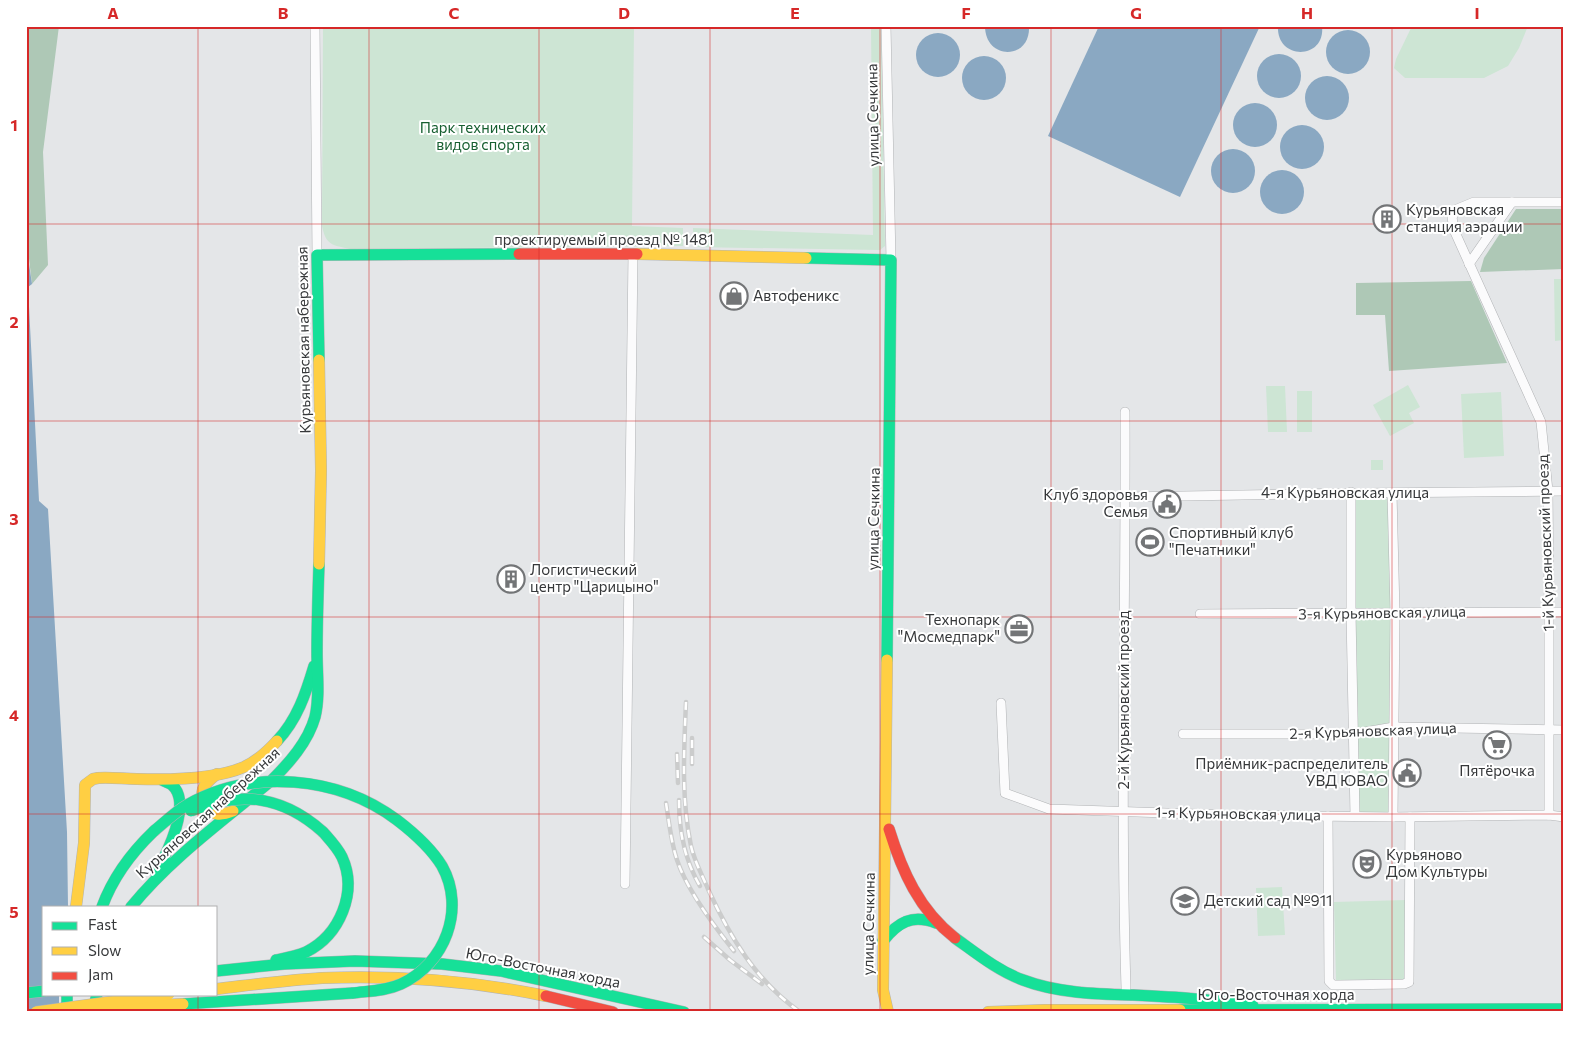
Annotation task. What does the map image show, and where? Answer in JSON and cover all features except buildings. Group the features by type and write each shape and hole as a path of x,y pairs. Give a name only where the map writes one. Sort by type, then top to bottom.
{"street":[{"name":"Курьяновская набережная","path":"133,906 145,890 174,862 272,780 287,765 307,737 314,717 318,685 321,471 314,26"},
{"name":"улица Сечкина","path":"886,26 891,260 883,990 888,1012"},
{"name":"1-й Курьяновский проезд","path":"1512,202 1474,202 1457,209 1452,217 1454,230 1541,422 1548,491 1549,816"},
{"path":"1470,264 1512,202 1564,202"},
{"name":"проектируемый проезд № 1481","path":"317,255 633,254 891,260"},
{"path":"625,884 633,254"},
{"name":"2-й Курьяновский проезд","path":"1125,412 1122,812 1126,988"},
{"name":"4-я Курьяновская улица","path":"1125,497 1351,492 1564,491"},
{"path":"1351,492 1351,614 1355,816"},
{"path":"1392,493 1396,612 1393,817"},
{"name":"3-я Курьяновская улица","path":"1200,614 1564,612"},
{"name":"Курьяновская набережная","path":"76,906 84,843 85,785 96,778 159,779 221,773 243,766 266,753 283,735 304,700 317,654"},
{"name":"1-я Курьяновская улица","path":"1001,703 1005,793 1049,809 1224,815 1564,817"},
{"name":"2-я Курьяновская улица","path":"1182,734 1353,734 1394,727 1564,730"},
{"path":"221,773 208,780 203,788 202,798 206,807 214,813 223,815 241,806"},
{"path":"145,890 166,858 180,810 179,793 176,788 166,781 159,779"},
{"path":"35,1012 183,1004 377,990 402,983 418,974 430,964 442,949 449,932 452,912 451,894 445,873 433,854 396,818 372,803 348,792 303,782 277,781 250,783 215,792 191,802 174,814 154,831 126,861 115,878 102,906"},
{"path":"154,831 196,809 228,800 257,799 279,804 295,811 323,832 336,846 348,876 348,893 345,908 331,932 307,952 235,969"},
{"path":"885,816 895,850 915,894 927,912 948,933 994,965 1023,980 1049,988 1080,993 1228,1001 1275,1010"},
{"path":"1328,816 1329,981 1333,985 1404,984 1408,982 1410,817"},
{"path":"883,941 892,930 906,920 921,918 938,924"},
{"name":"Юго-Восточная хорда","path":"218,971 284,964 355,961 442,964 501,971 684,1012"},
{"name":"Юго-Восточная хорда","path":"218,989 286,981 356,978 438,982 499,988 570,1001 613,1012"},
{"path":"26,993 42,991"},
{"path":"66,996 67,1012"},
{"path":"81,1012 84,996"},
{"path":"93,1012 97,996"},
{"path":"35,1012 154,996"},
{"name":"Юго-Восточная хорда","path":"988,1012 1044,1010 1564,1009"}],"green space":[{"path":"27,26 59,26 43,152 48,265 32,284 26,233"},
{"name":"Парк технических видов спорта","path":"323,26 634,26 632,226 683,228 683,246 350,249 331,244 322,226"},
{"path":"871,26 881,26 885,246 880,250 693,247 693,228 873,235"},
{"path":"1412,26 1528,26 1519,48 1508,66 1484,78 1405,78 1394,68 1396,59"},
{"path":"1516,209 1564,209 1564,269 1480,272 1484,258"},
{"path":"1554,279 1564,279 1564,340 1555,341"},
{"path":"1471,281 1507,363 1389,371 1385,315 1356,315 1356,283"},
{"path":"1408,385 1420,407 1409,413 1414,423 1390,436 1373,405"},
{"path":"1266,386 1285,386 1287,432 1268,432"},
{"path":"1297,391 1312,391 1312,432 1297,432"},
{"path":"1501,392 1504,456 1464,458 1461,394"},
{"path":"1371,460 1383,460 1383,470 1371,470"},
{"path":"1354,498 1389,499 1392,608 1355,609"},
{"path":"1392,615 1390,723 1357,730 1354,617"},
{"path":"1391,731 1389,814 1359,814 1357,737"},
{"path":"1282,887 1285,935 1258,936 1256,888"},
{"path":"1406,900 1407,979 1336,980 1334,902"}],"water":[{"path":"985,26 1029,26 1028,37 1023,45 1016,50 1008,52 999,50 992,46 987,37"},
{"path":"1099,26 1260,26 1180,197 1048,136"},
{"path":"1278,26 1322,26 1321,37 1317,45 1309,50 1301,52 1292,50 1285,46 1279,37"},
{"path":"1352,30 1364,36 1369,43 1369,61 1364,68 1357,73 1344,74 1336,71 1329,64 1326,48 1329,40 1336,33"},
{"path":"934,33 942,33 954,39 960,55 954,71 942,77 934,77 922,71 916,59 916,51 922,39"},
{"path":"1283,54 1295,60 1300,67 1300,85 1295,92 1288,97 1275,98 1267,95 1260,88 1257,72 1260,64 1267,57"},
{"path":"980,56 988,56 1000,62 1006,78 1000,94 988,100 980,100 968,94 962,82 962,74 968,62"},
{"path":"1331,76 1343,82 1348,89 1348,107 1343,114 1336,119 1323,120 1315,117 1308,110 1305,94 1308,86 1315,79"},
{"path":"1259,103 1271,109 1276,116 1276,134 1271,141 1264,146 1251,147 1243,144 1236,137 1233,121 1236,113 1243,106"},
{"path":"1306,125 1318,131 1323,138 1323,156 1318,163 1311,168 1298,169 1290,166 1283,159 1280,143 1283,135 1290,128"},
{"path":"1237,149 1249,155 1254,162 1254,180 1249,187 1242,192 1229,193 1221,190 1214,183 1211,167 1214,159 1221,152"},
{"path":"1286,170 1298,176 1303,183 1303,201 1298,208 1291,213 1278,214 1270,211 1263,204 1260,188 1263,180 1270,173"},
{"path":"26,244 32,284 28,287 39,501 48,509 67,832 68,906 42,906 42,996 59,996 59,1012 26,1012"}],"railway":[{"path":"686,702 684,792 688,828 694,857 716,907 735,941 757,972 784,1000 800,1012"},
{"path":"692,738 692,764"},
{"path":"677,754 678,783"},
{"path":"679,800 680,823 686,855 700,886"},
{"path":"666,803 673,846 687,883 734,951"},
{"path":"704,937 730,960 762,984"}],"traffic: fast":[{"path":"319,360 317,255 519,254"},
{"path":"806,258 891,260 887,660"},
{"path":"132,906 163,872 272,780 291,759 308,735 315,717 317,702 319,564"},
{"path":"277,741 295,715 304,696 314,666"},
{"path":"156,873 176,829 180,804 178,793 172,785 162,780"},
{"path":"154,831 187,805 212,793 266,782 294,782 322,786 374,805 397,820 422,841 442,866 449,883 452,900 447,934 440,949 416,975 401,984 389,988 353,993"},
{"path":"191,811 227,800 260,800 277,804 292,811 308,820 323,832"},
{"path":"102,906 106,896 124,866 154,831"},
{"path":"276,960 306,952 318,944 337,924 343,911 347,898 346,870 340,853 323,832"},
{"path":"883,941 894,929 906,922 920,919 936,923"},
{"path":"955,938 1005,972 1049,988 1091,993 1208,1000 1253,1006"},
{"path":"218,971 284,964 355,961 442,964 501,971 684,1012"},
{"path":"26,993 42,991"},
{"path":"183,1004 353,993"},
{"path":"67,996 67,1012"},
{"path":"93,1012 97,996"},
{"path":"1180,1010 1564,1009"}],"traffic: slow":[{"path":"637,254 806,258"},
{"path":"319,360 321,471 319,564"},
{"path":"887,660 883,990 888,1012"},
{"path":"76,906 84,843 85,785 98,778 177,779 219,774 249,765 262,756 277,741"},
{"path":"217,774 207,782 203,789 202,797 205,804 213,813 223,814 233,811"},
{"path":"218,989 309,979 378,977 491,986 546,996"},
{"path":"36,1012 154,996"},
{"path":"103,1008 183,1004"},
{"path":"988,1012 1180,1010"}],"traffic: jam":[{"path":"519,254 637,254"},
{"path":"889,829 913,889 931,915 955,938"},
{"path":"546,996 613,1012"}],"place":[{"name":"Курьяновская станция аэрации","path":"1387,219"},
{"name":"Автофеникс","path":"734,296"},
{"name":"Клуб здоровья Семья","path":"1167,504"},
{"name":"Спортивный клуб \"Печатники\"","path":"1150,542"},
{"name":"Логистический центр \"Царицыно\"","path":"511,579"},
{"name":"Технопарк \"Мосмедпарк\"","path":"1019,629"},
{"name":"Пятёрочка","path":"1497,745"},
{"name":"Приёмник-распределитель УВД ЮВАО","path":"1407,773"},
{"name":"Курьяново Дом Культуры","path":"1367,864"},
{"name":"Детский сад №911","path":"1185,901"}]}
